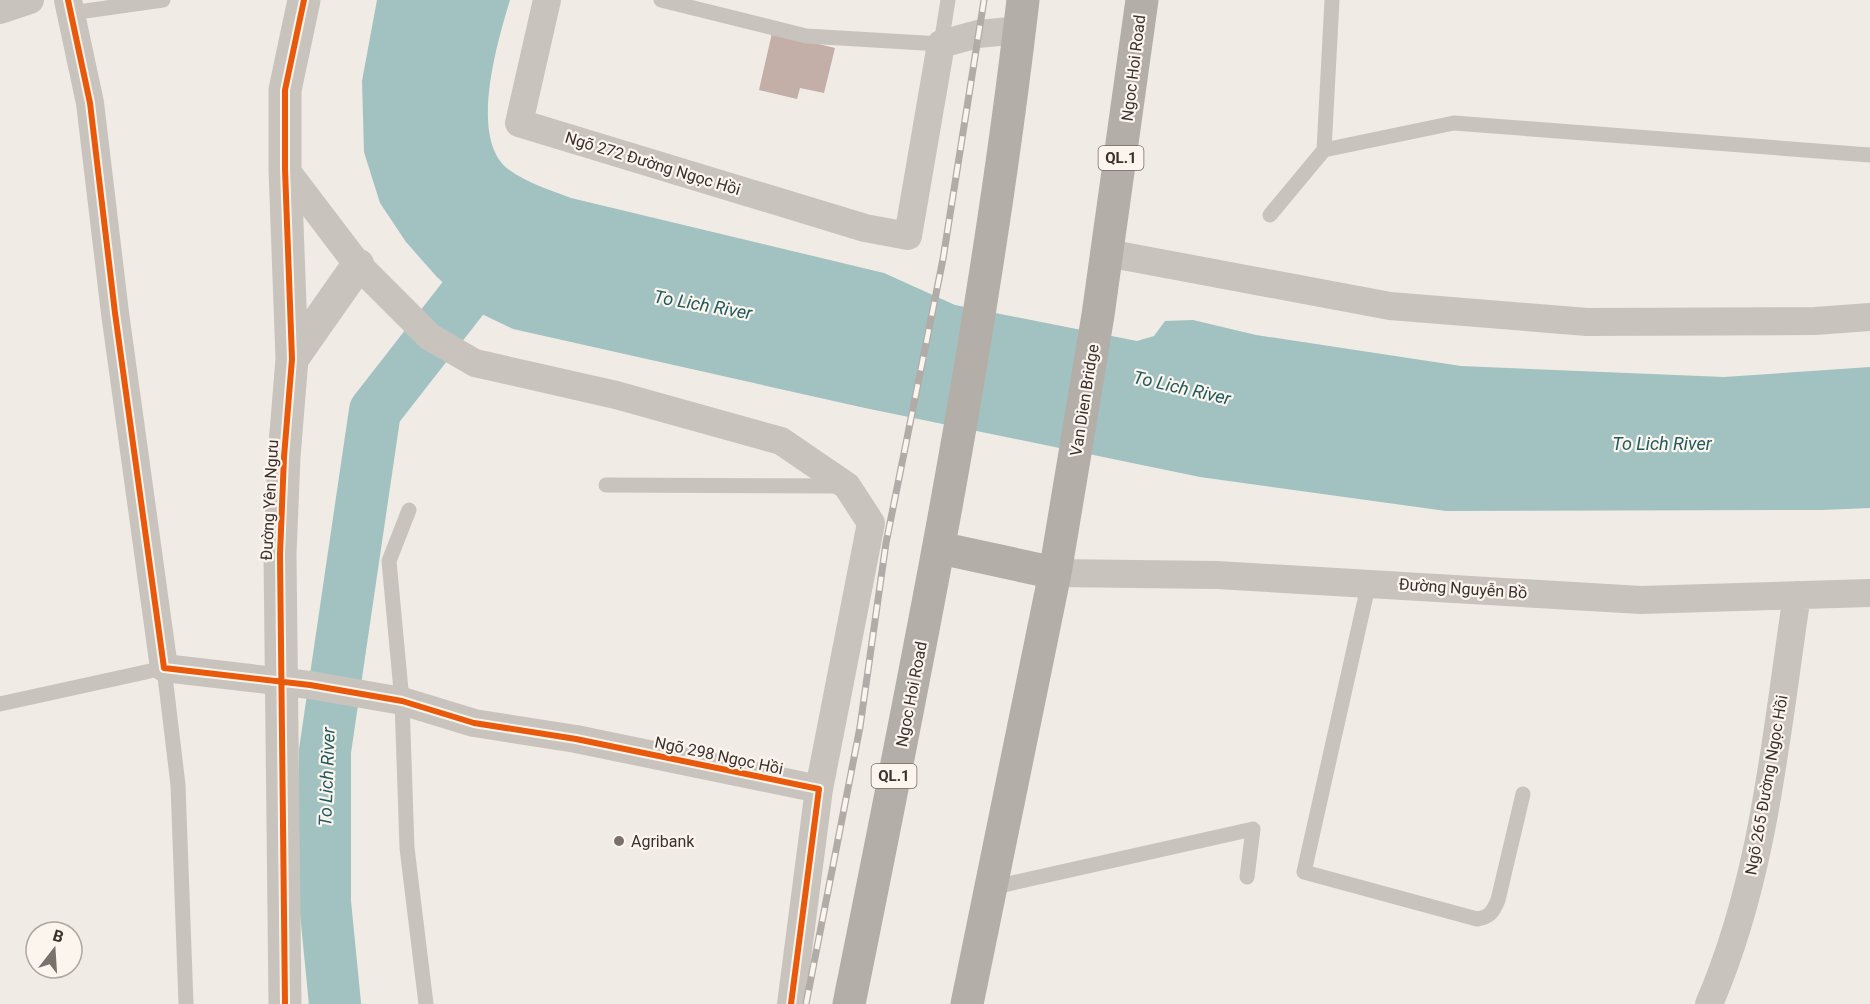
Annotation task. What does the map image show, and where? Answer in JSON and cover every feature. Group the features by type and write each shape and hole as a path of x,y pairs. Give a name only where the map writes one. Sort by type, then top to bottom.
{"highway":[{"name":"Ngoc Hoi Road","path":"1098,315 1142,0"},
{"name":"Ngoc Hoi Road","path":"849,1004 940,548 1010,119 1021,15"},
{"name":"Van Dien Bridge","path":"1055,573 1098,315"},
{"path":"940,548 1055,573"},
{"name":"QL.1","path":"967,1004 1055,573"}],"street":[{"name":"Đường Yên Ngưu","path":"285,1004 295,683 282,511 292,358 285,169 285,90 304,0"},
{"name":"Ngõ 272 Đường Ngọc Hồi","path":"547,0 519,123 865,228 908,236 941,44"},
{"path":"69,7 90,103 116,325 164,668"},
{"path":"941,44 978,34 1021,15"},
{"path":"285,169 358,265 430,337 475,363 616,395 781,441 847,486 871,523 819,789 791,1004"},
{"path":"1107,253 1390,306 1587,322 1815,321 1870,318"},
{"path":"292,358 358,265"},
{"name":"Đường Nguyễn Bồ","path":"1055,573 1217,575 1369,582 1641,600 1870,593"},
{"name":"Ngõ 265 Đường Ngọc Hồi","path":"1709,1004 1728,960 1758,854 1797,595"},
{"name":"Ngõ 298 Ngọc Hồi","path":"164,668 295,683 402,701 474,723 576,739 819,789"}],"lane":[{"path":"69,7 163,0"},
{"path":"661,0 806,36 941,44 948,0"},
{"path":"1270,216 1324,150 1332,0"},
{"path":"1324,150 1454,123 1870,155"},
{"path":"606,485 847,486"},
{"path":"409,510 389,561 402,701 407,848 426,1004"},
{"path":"1369,582 1304,872 1477,920 1485,918 1493,912 1498,900 1523,794"},
{"path":"0,704 164,668 178,785 186,1004"},
{"path":"990,888 1253,829 1247,877"}],"water":[{"path":"377,0 510,0 494,63 488,112 490,135 496,154 508,169 523,178 571,198 884,273 955,305 1137,341 1154,336 1165,321 1193,320 1256,335 1461,366 1724,377 1870,367 1870,508 1446,511 1200,477 865,408 513,329 471,309 436,276 406,242 380,203 364,152 362,81"}],"building":[{"path":"772,33 835,48 824,93 800,88 797,99 759,90"}],"waterway":[{"name":"To Lich River","path":"335,1004 325,902 325,751 375,411 506,243"}],"railway":[{"path":"806,1004 860,727 886,543 943,259 984,0"}],"cycle path":[{"path":"68,0 90,103 115,313 164,668 310,685 402,701 474,723 576,739 819,789 791,1004"},
{"path":"285,1004 280,554 284,457 292,359 285,169 285,90 304,0"}],"place":[{"name":"Agribank","path":"619,841"}]}
